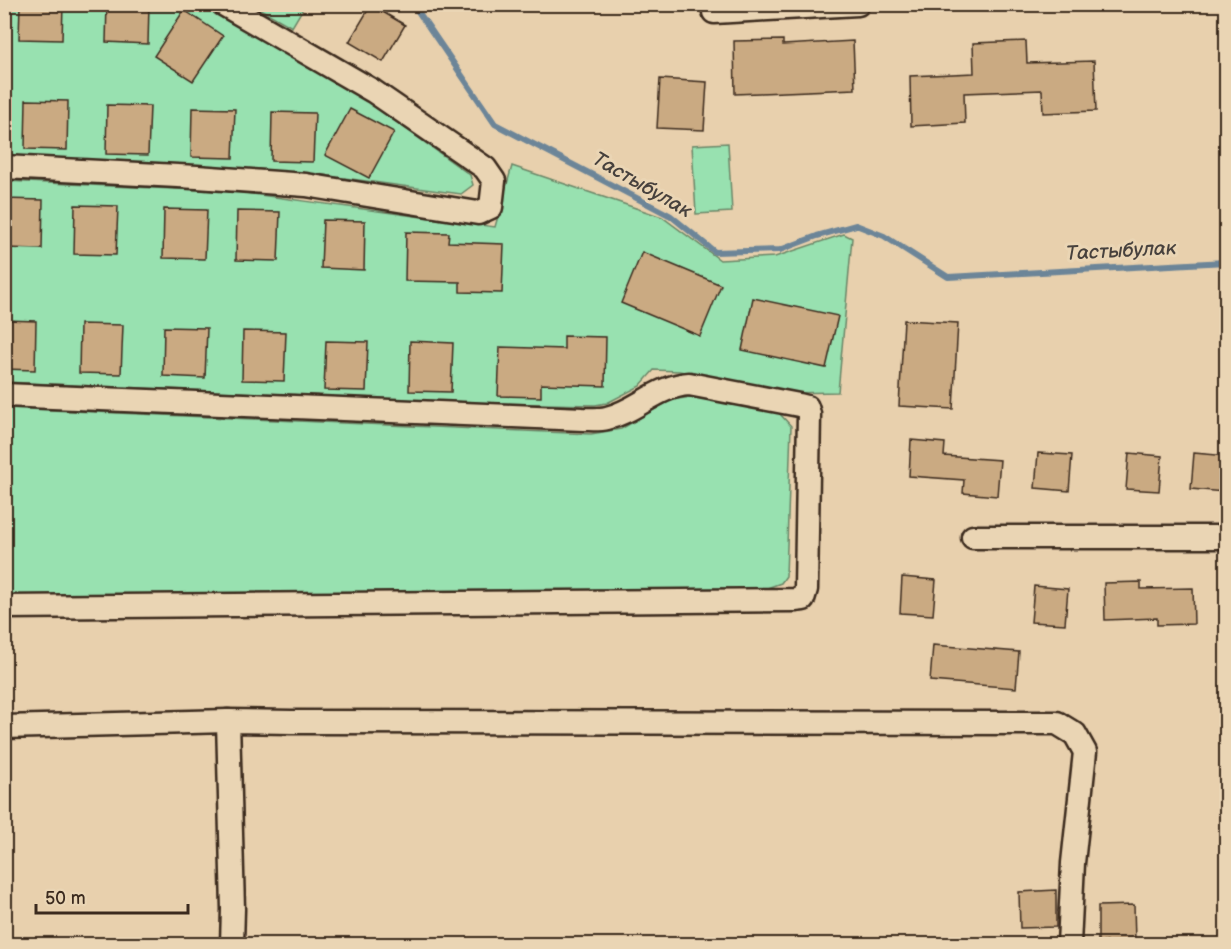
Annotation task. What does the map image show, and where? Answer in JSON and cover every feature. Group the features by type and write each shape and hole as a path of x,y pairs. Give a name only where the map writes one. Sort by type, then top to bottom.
{"street":[{"path":"4,167 306,185 478,213 491,207 494,181 485,168 372,92 223,4"},
{"path":"714,12 858,4"},
{"path":"4,395 605,419 627,411 658,392 676,385 689,384 799,405 807,407 809,414 806,589 803,599 4,607"},
{"path":"973,537 1227,537"},
{"path":"4,727 228,721 1057,723 1075,734 1085,752 1073,863 1070,945"},
{"path":"228,721 232,945"}],"green space":[{"path":"4,5 201,5 367,101 470,175 473,185 461,194 322,175 257,169 5,155"},
{"path":"253,5 305,5 292,27"},
{"path":"728,143 732,212 696,214 692,145"},
{"path":"512,166 662,217 720,260 775,257 844,234 852,238 838,392 787,393 679,371 654,370 640,386 607,403 595,405 485,403 5,382 5,181 238,192 495,227"},
{"path":"692,397 779,413 791,426 786,576 781,583 767,588 5,595 5,408 591,434 621,429 671,400"}],"building":[{"path":"20,4 63,4 62,40 19,39"},
{"path":"107,4 149,4 148,44 106,42"},
{"path":"371,5 405,25 383,62 349,42"},
{"path":"184,10 223,36 193,81 154,56"},
{"path":"783,40 783,45 853,41 855,89 735,94 734,41"},
{"path":"1026,41 1027,63 1094,61 1096,111 1043,113 1042,90 964,93 965,123 911,126 910,76 974,73 973,43"},
{"path":"660,79 707,82 704,130 657,128"},
{"path":"26,100 68,101 67,150 25,149"},
{"path":"107,105 150,106 148,155 106,154"},
{"path":"192,108 235,109 233,158 191,157"},
{"path":"350,109 394,132 369,178 325,155"},
{"path":"272,112 315,113 313,162 271,161"},
{"path":"4,199 43,200 42,249 4,248"},
{"path":"75,205 118,206 116,255 74,254"},
{"path":"164,209 207,210 205,259 163,258"},
{"path":"237,211 280,212 278,261 236,260"},
{"path":"323,220 365,221 364,270 321,268"},
{"path":"406,232 449,233 448,242 504,244 502,293 460,292 460,282 405,281"},
{"path":"642,252 721,285 700,336 621,303"},
{"path":"753,298 838,316 826,368 742,350"},
{"path":"4,320 36,321 35,370 4,369"},
{"path":"904,320 958,323 953,409 899,406"},
{"path":"80,324 123,325 121,374 79,373"},
{"path":"164,327 207,328 205,378 163,376"},
{"path":"243,331 286,332 284,381 242,380"},
{"path":"564,336 606,337 605,386 541,384 541,397 498,396 500,347 564,349"},
{"path":"326,341 368,342 366,391 324,390"},
{"path":"410,341 453,343 451,392 409,391"},
{"path":"911,440 945,443 944,456 1000,460 997,496 963,493 964,480 909,476"},
{"path":"1038,453 1072,455 1069,491 1035,488"},
{"path":"1129,453 1162,456 1159,491 1126,489"},
{"path":"1194,453 1227,456 1224,492 1191,489"},
{"path":"902,577 936,580 933,615 900,613"},
{"path":"1141,582 1141,589 1193,588 1194,624 1157,625 1157,618 1105,620 1104,583"},
{"path":"1034,586 1068,589 1065,624 1031,622"},
{"path":"933,645 1019,652 1016,688 930,681"},
{"path":"1056,890 1056,927 1020,928 1019,892"},
{"path":"1134,905 1135,941 1098,942 1098,906"}],"waterway":[{"name":"Тастыбулак","path":"413,4 495,124 671,216 715,252 780,250 856,225 884,236 948,277 1226,262"}]}
